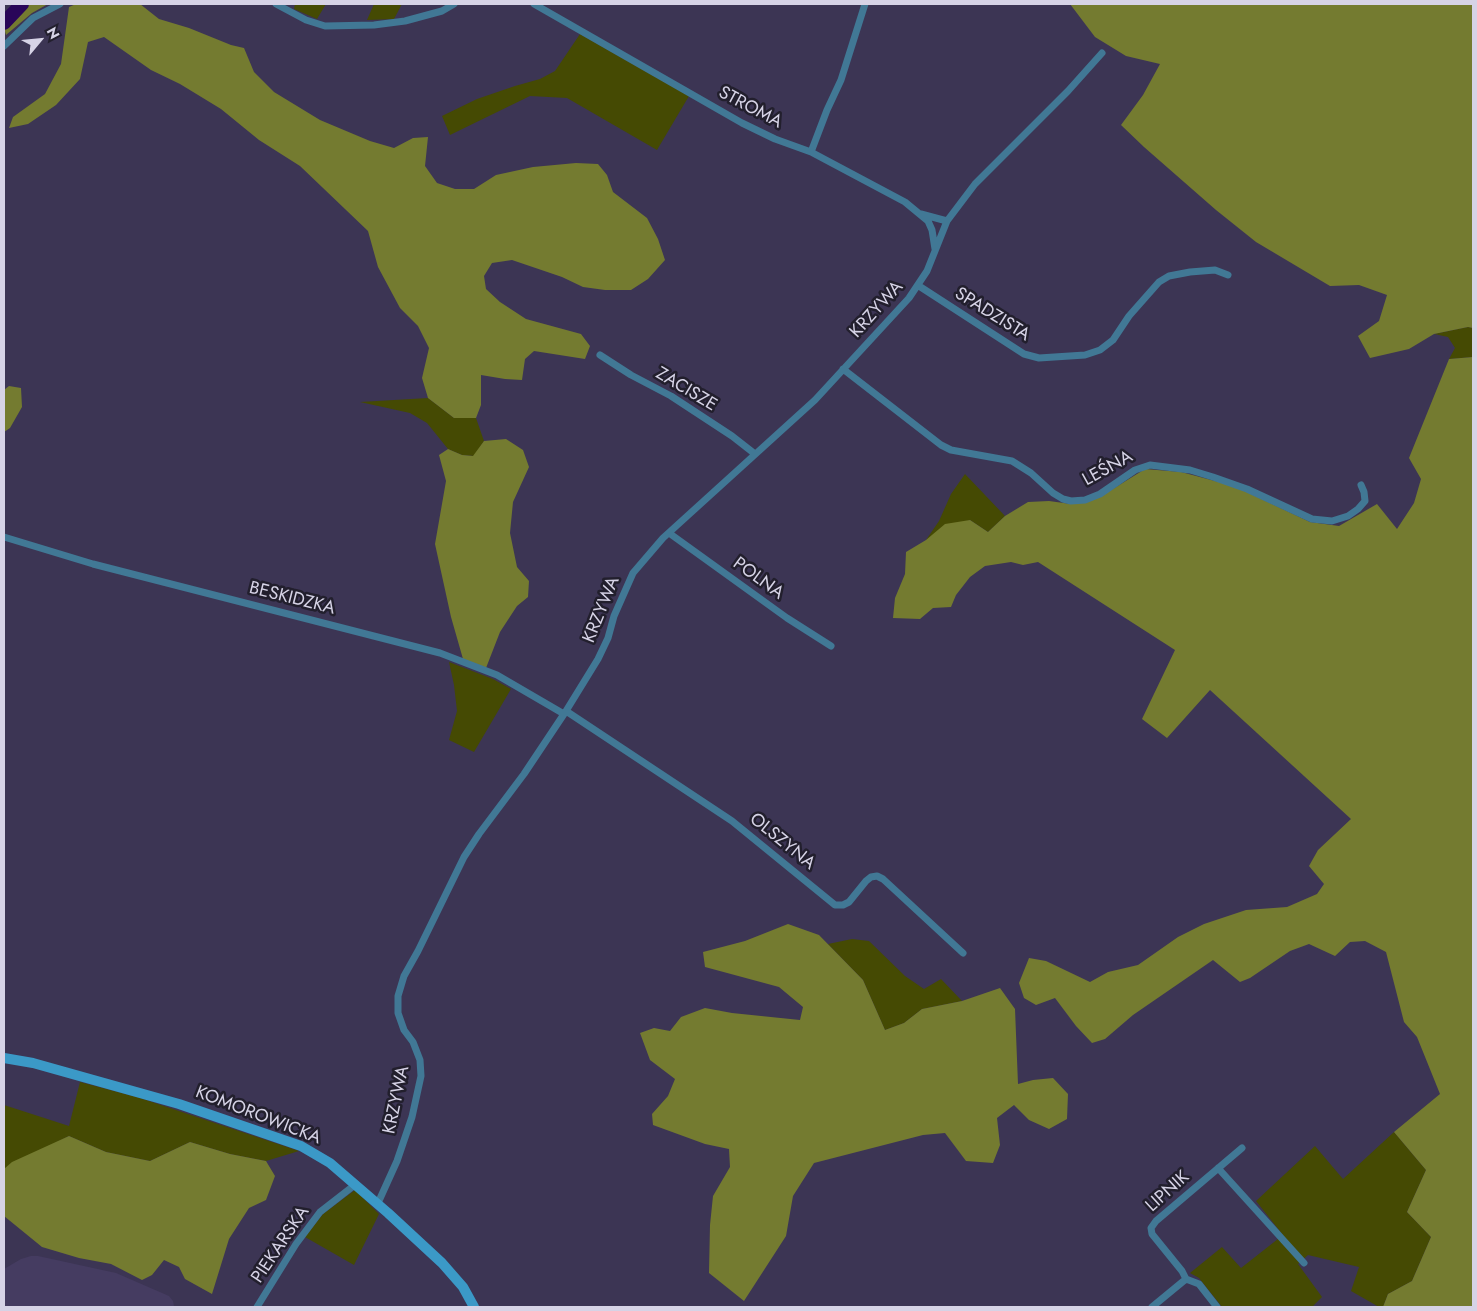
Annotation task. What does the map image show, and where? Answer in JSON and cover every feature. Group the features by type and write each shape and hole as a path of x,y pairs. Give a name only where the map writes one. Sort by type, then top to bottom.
{"street":[{"path":"4,44 33,18 60,4"},
{"path":"276,4 306,20 325,26 374,25 404,21 442,11 454,4"},
{"name":"STROMA","path":"534,4 742,123 774,139 811,152 905,202 928,221 932,230 935,249"},
{"path":"811,152 841,80 865,4"},
{"name":"KRZYWA","path":"378,1203 397,1161 412,1117 421,1076 420,1060 414,1042 404,1030 398,1013 398,996 404,976 464,857 524,774 598,659 633,573 669,534 815,400 909,298 919,286 930,265 947,221 975,184 1068,91 1102,53"},
{"path":"921,214 947,221"},
{"name":"SPADZISTA","path":"919,286 1024,354 1039,358 1085,356 1100,350 1113,340 1129,316 1158,282 1169,276 1215,270 1228,275"},
{"name":"ZACISZE","path":"600,355 631,376 672,396 732,436 755,454"},
{"name":"LEŚNA","path":"843,369 941,446 951,450 1012,461 1031,473 1063,499 1071,501 1085,500 1100,494 1135,470 1150,465 1190,470 1213,477 1247,489 1312,519 1332,522 1348,516 1358,509 1364,501 1364,492 1361,484"},
{"name":"POLNA","path":"669,534 787,618 831,646"},
{"name":"BESKIDZKA","path":"4,537 112,569 440,652 496,675 565,712"},
{"name":"OLSZYNA","path":"565,712 732,821 835,905 843,906 849,902 866,881 871,877 878,876 963,953"},
{"name":"KOMOROWICKA","path":"4,1058 33,1063 179,1104 301,1146 330,1163 378,1203 442,1263 463,1287 474,1307"},
{"name":"LIPNIK","path":"1186,1279 1182,1271 1152,1234 1150,1228 1242,1148"},
{"path":"1218,1168 1304,1263"},
{"name":"PIEKARSKA","path":"257,1307 296,1244 320,1212 356,1184"},
{"path":"1152,1307 1186,1279 1199,1284 1217,1307"}],"shaded area":[{"path":"295,4 326,4 317,19 294,9"},
{"path":"374,4 402,4 394,19 367,20"},
{"path":"580,34 689,96 657,150 567,98 530,96 450,135 442,116 477,99 540,79 555,71"},
{"path":"1468,327 1473,328 1473,357 1449,359 1455,348 1448,337 1434,334"},
{"path":"428,398 454,418 476,418 484,441 474,456 462,455 448,449 427,423 410,413 360,402"},
{"path":"965,474 1005,516 988,532 970,520 926,540 939,521 951,494"},
{"path":"449,662 493,679 511,689 474,752 449,740 457,711"},
{"path":"852,939 869,941 905,976 924,989 941,979 962,1001 922,1009 904,1023 885,1030 863,980 828,944"},
{"path":"80,1082 140,1098 299,1151 266,1161 230,1154 190,1142 150,1161 106,1152 69,1136 4,1169 4,1105 69,1126"},
{"path":"1394,1132 1426,1170 1407,1212 1431,1237 1412,1281 1388,1294 1383,1307 1379,1307 1351,1291 1359,1267 1308,1255 1298,1264 1322,1297 1312,1307 1222,1307 1199,1278 1190,1273 1222,1247 1241,1268 1283,1235 1256,1201 1315,1146 1343,1179"},
{"path":"355,1190 379,1214 354,1265 305,1237 323,1214"},
{"path":"31,1256 116,1273 169,1296 174,1306 4,1307 4,1269 21,1259"}],"green space":[{"path":"27,4 48,4 32,13 6,35 4,28"},
{"path":"76,4 140,4 159,19 244,48 254,72 274,92 320,120 370,141 394,148 413,138 428,137 425,166 437,183 455,189 474,189 496,175 533,167 576,163 598,164 607,175 613,192 647,218 658,239 665,260 648,279 631,290 605,290 583,287 562,277 512,260 492,263 484,276 486,289 500,302 526,319 581,334 590,346 585,359 534,351 525,359 522,380 481,375 481,405 476,418 454,418 428,398 422,378 429,348 418,326 400,308 378,267 368,231 300,166 259,140 221,109 180,84 151,70 104,37 88,42 80,79 56,105 28,124 9,128 13,117 45,94 61,64 69,7"},
{"path":"1070,4 1473,4 1473,328 1468,327 1434,334 1409,349 1370,358 1358,336 1379,321 1387,295 1359,285 1330,286 1256,242 1144,147 1121,125 1143,95 1160,64 1126,56 1095,37"},
{"path":"1473,357 1473,1307 1383,1307 1388,1294 1412,1281 1431,1237 1407,1212 1426,1170 1394,1132 1440,1094 1417,1037 1404,1022 1386,952 1365,941 1350,942 1335,956 1309,944 1290,951 1250,978 1240,982 1213,960 1133,1015 1105,1039 1092,1043 1076,1026 1055,998 1036,1005 1024,998 1019,983 1029,958 1046,961 1090,982 1108,972 1138,965 1178,937 1204,924 1246,910 1287,907 1317,894 1324,884 1309,866 1318,850 1351,819 1210,690 1167,738 1142,719 1175,650 1038,562 1023,565 1011,562 985,566 970,577 956,595 951,607 933,608 920,619 893,618 895,598 905,574 906,552 926,540 945,524 970,520 988,532 1005,516 1028,502 1049,501 1071,504 1100,497 1145,469 1181,472 1234,486 1310,522 1339,526 1377,504 1397,529 1414,503 1421,479 1409,458 1449,359"},
{"path":"9,386 21,388 22,407 10,428 4,432 4,390"},
{"path":"506,439 523,450 529,467 513,502 510,533 517,567 529,581 528,597 517,606 500,632 486,668 463,659 451,617 435,544 446,481 439,455 448,449 462,455 473,456 484,441"},
{"path":"788,924 819,935 863,980 885,1030 904,1023 922,1009 962,1001 1000,988 1015,1009 1018,1084 1053,1078 1068,1094 1067,1119 1049,1129 1029,1120 1014,1105 997,1118 1000,1145 993,1163 966,1161 945,1133 923,1135 814,1163 793,1196 786,1236 744,1301 709,1273 713,1196 730,1167 729,1149 705,1144 653,1125 652,1114 668,1096 675,1079 650,1060 640,1033 654,1028 670,1031 681,1017 705,1008 732,1013 800,1020 803,1007 779,987 705,967 703,952 745,941"},
{"path":"69,1136 106,1152 150,1161 190,1142 230,1154 266,1161 275,1176 266,1200 249,1208 229,1239 212,1294 185,1279 179,1267 164,1260 152,1275 142,1280 111,1264 79,1258 42,1247 4,1216 4,1169 12,1162"}],"waterway":[{"path":"4,23 22,4"}]}
